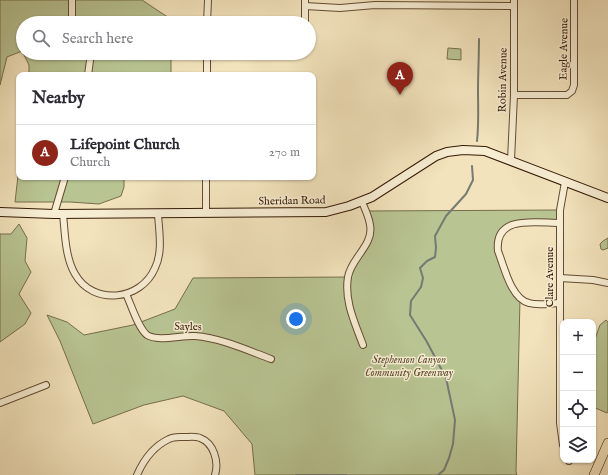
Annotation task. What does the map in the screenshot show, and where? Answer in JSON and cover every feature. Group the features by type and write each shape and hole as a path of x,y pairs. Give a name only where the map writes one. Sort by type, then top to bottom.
{"main road":[{"name":"Sheridan Road","path":"0,212 58,214 320,213 338,210 362,202 379,193 428,160 447,152 463,150 478,150 492,153 608,198"},
{"path":"594,475 608,443"}],"street":[{"path":"72,0 72,16"},
{"path":"207,16 208,0"},
{"name":"Eagle Avenue","path":"514,96 567,95 572,91 574,86 574,0"},
{"path":"305,16 305,3 340,8 375,2 514,3"},
{"name":"Robin Avenue","path":"511,160 514,96 514,3"},
{"path":"88,72 90,60"},
{"path":"207,60 207,72"},
{"path":"65,180 58,214 73,269 79,280 86,286 103,294 113,296 126,294 135,290 153,274 159,254 158,214"},
{"path":"206,180 206,213"},
{"name":"Clare Avenue","path":"561,427 560,210 565,182"},
{"path":"362,202 370,223 370,238 350,270 347,290 348,304 363,345"},
{"path":"560,223 515,223 506,227 502,231 497,246 513,288 520,299 524,302 534,304 560,303"},
{"path":"560,278 593,280 608,283"},
{"name":"Sayles","path":"126,294 141,327 148,335 155,338 190,335 213,338 271,360"},
{"path":"0,403 46,385"},
{"path":"138,475 141,466 155,447 171,438 180,436 200,438 208,443 213,450 215,459 214,475"}],"green space":[{"path":"0,0 142,0 166,16 16,16 16,53 7,57 0,85"},
{"path":"448,48 461,49 461,60 447,59"},
{"path":"26,60 171,60 171,72 29,72 29,65"},
{"path":"18,180 124,180 124,187 121,196 99,204 70,202 15,202"},
{"name":"Stephenson Canyon Community Greenway","path":"560,210 560,223 519,223 502,231 498,251 520,299 517,475 255,475 252,444 224,411 183,396 144,405 93,424 60,341 47,315 67,322 84,335 133,325 175,309 193,278 348,277 370,238 365,211"},
{"path":"19,224 27,238 25,261 31,272 19,294 31,313 25,324 0,342 0,234 11,234"},
{"path":"608,238 608,248 603,250 601,249 600,244"},
{"path":"606,320 608,322 607,413 596,408 596,336 600,325"}],"waterway":[{"path":"477,141 479,39"},
{"path":"438,475 444,470 449,458 453,444 455,420 446,378 427,342 410,315 411,301 421,287 423,278 420,268 427,261 435,257 435,236 446,216 466,194 473,180 472,166"},
{"path":"296,475 346,475"}],"place":[{"name":"Lifepoint Church","path":"400,95"}]}
